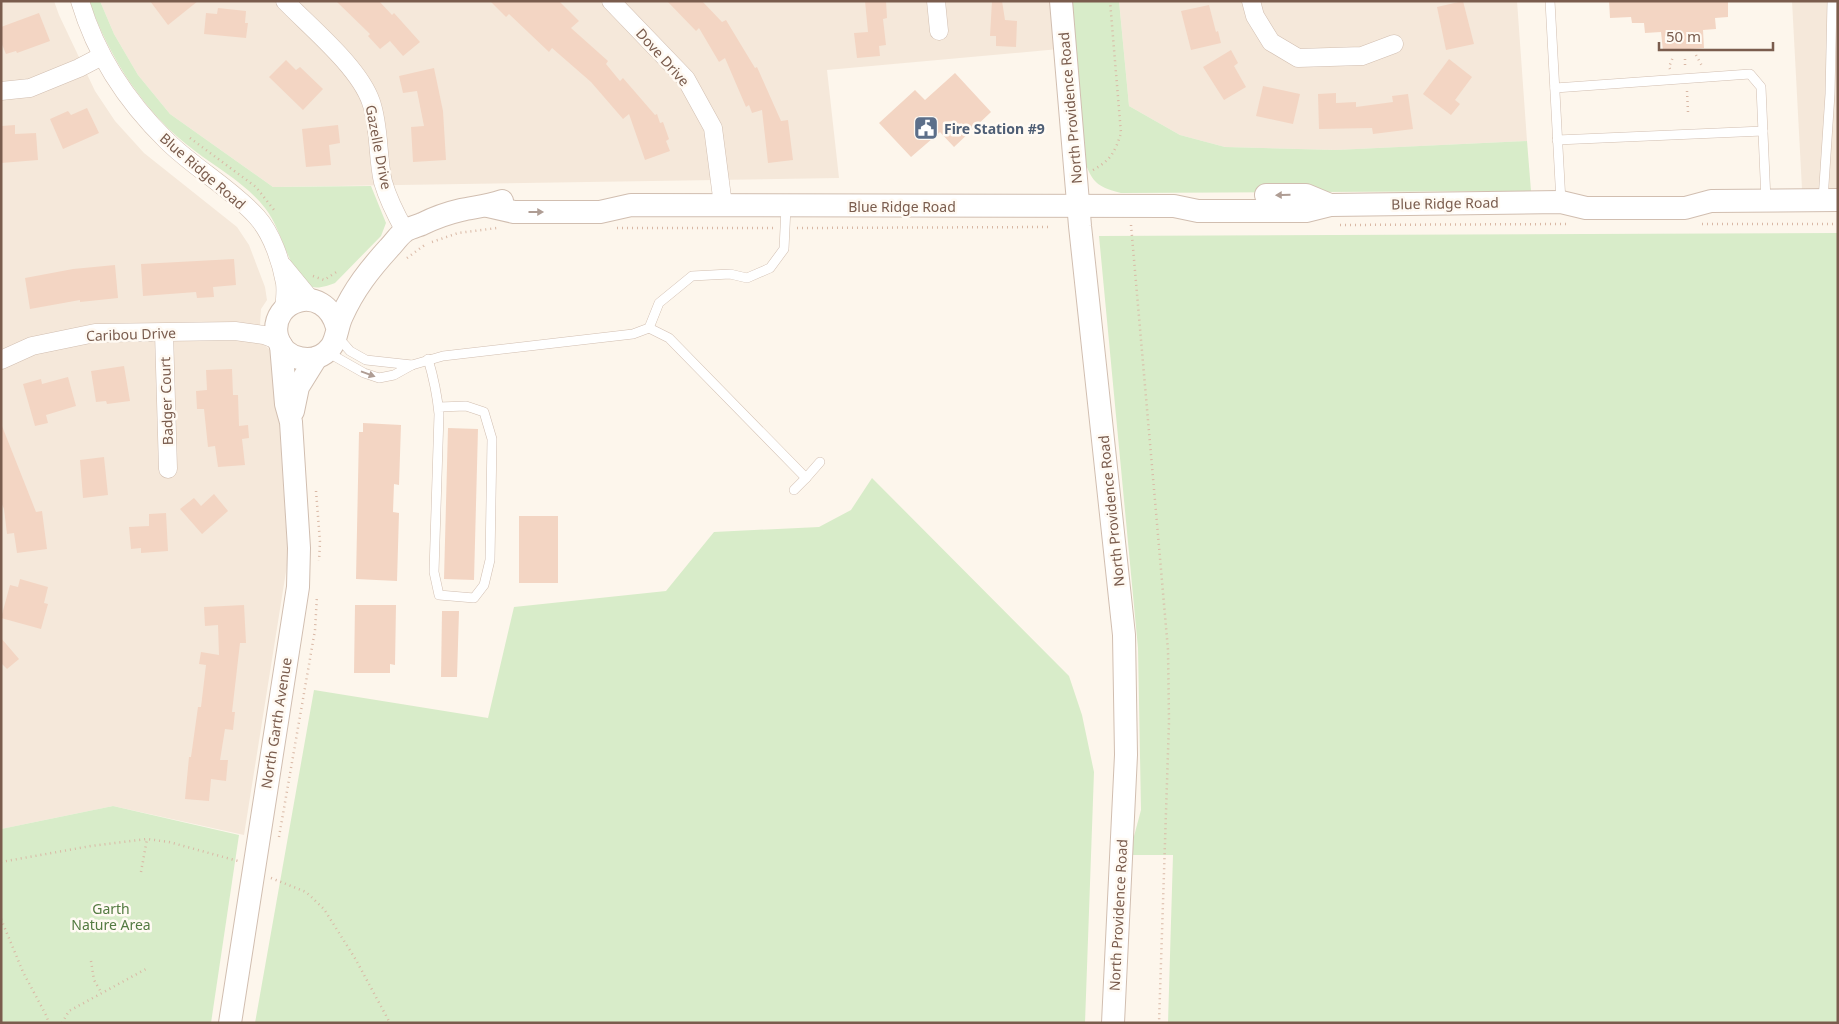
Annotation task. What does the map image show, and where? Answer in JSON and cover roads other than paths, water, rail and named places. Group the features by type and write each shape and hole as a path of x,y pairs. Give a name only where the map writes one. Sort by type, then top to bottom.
{"street":[{"name":"Blue Ridge Road","path":"80,1 102,56 137,110 168,143 257,218 269,236 281,264 285,285 282,313"},
{"name":"Gazelle Drive","path":"285,1 353,70 363,84 371,102 377,124 383,181 405,231"},
{"name":"Dove Drive","path":"611,1 686,79 709,120 713,128 723,205"},
{"path":"936,1 939,30"},
{"name":"North Providence Road","path":"1061,1 1078,206 1124,635 1126,755 1113,1023"},
{"path":"1251,1 1256,16 1271,42 1298,58 1362,56 1394,44"},
{"path":"1,91 30,88 79,68 102,56"},
{"name":"Blue Ridge Road","path":"329,343 349,299 364,276 405,231 432,219 460,210 488,206 514,212 600,212 631,205 1174,206 1198,210 1306,211 1330,205 1561,202 1588,194 1686,194 1711,201 1830,200"},
{"name":"Blue Ridge Road","path":"281,264 313,301 364,276"},
{"path":"301,300 313,301 328,309 334,317 329,343 306,360 296,358 287,353 280,343 276,327 282,313 292,303 301,300"},
{"name":"Caribou Drive","path":"235,331 265,324 282,313"},
{"name":"Caribou Drive","path":"1,360 32,346 95,333 235,331 264,335 280,343"},
{"name":"Badger Court","path":"164,333 168,469"},
{"name":"North Garth Avenue","path":"230,1023 298,587 299,548 291,422 286,404 280,343"},
{"name":"North Garth Avenue","path":"291,422 298,387 329,343"}],"lane":[{"path":"1550,1 1561,202"},
{"path":"1830,200 1828,123 1832,1"},
{"path":"1555,88 1750,74 1761,87 1766,200"},
{"path":"1828,123 1838,123"},
{"path":"1558,140 1763,131"},
{"path":"650,328 659,303 692,276 730,274 747,278 770,268 784,248 786,206"},
{"path":"329,343 364,374 379,378 394,375 428,359 633,334 650,328 669,338 806,478"},
{"path":"329,343 366,360 412,365"},
{"path":"428,359 437,388 439,407 434,572 439,595 474,598 484,585 490,560 492,439 484,412 466,406 439,407"},
{"path":"794,490 820,462"}],"place":[{"name":"Fire Station #9","path":"926,128"}],"park label":[{"name":"Garth Nature Area","path":"111,916"}]}
